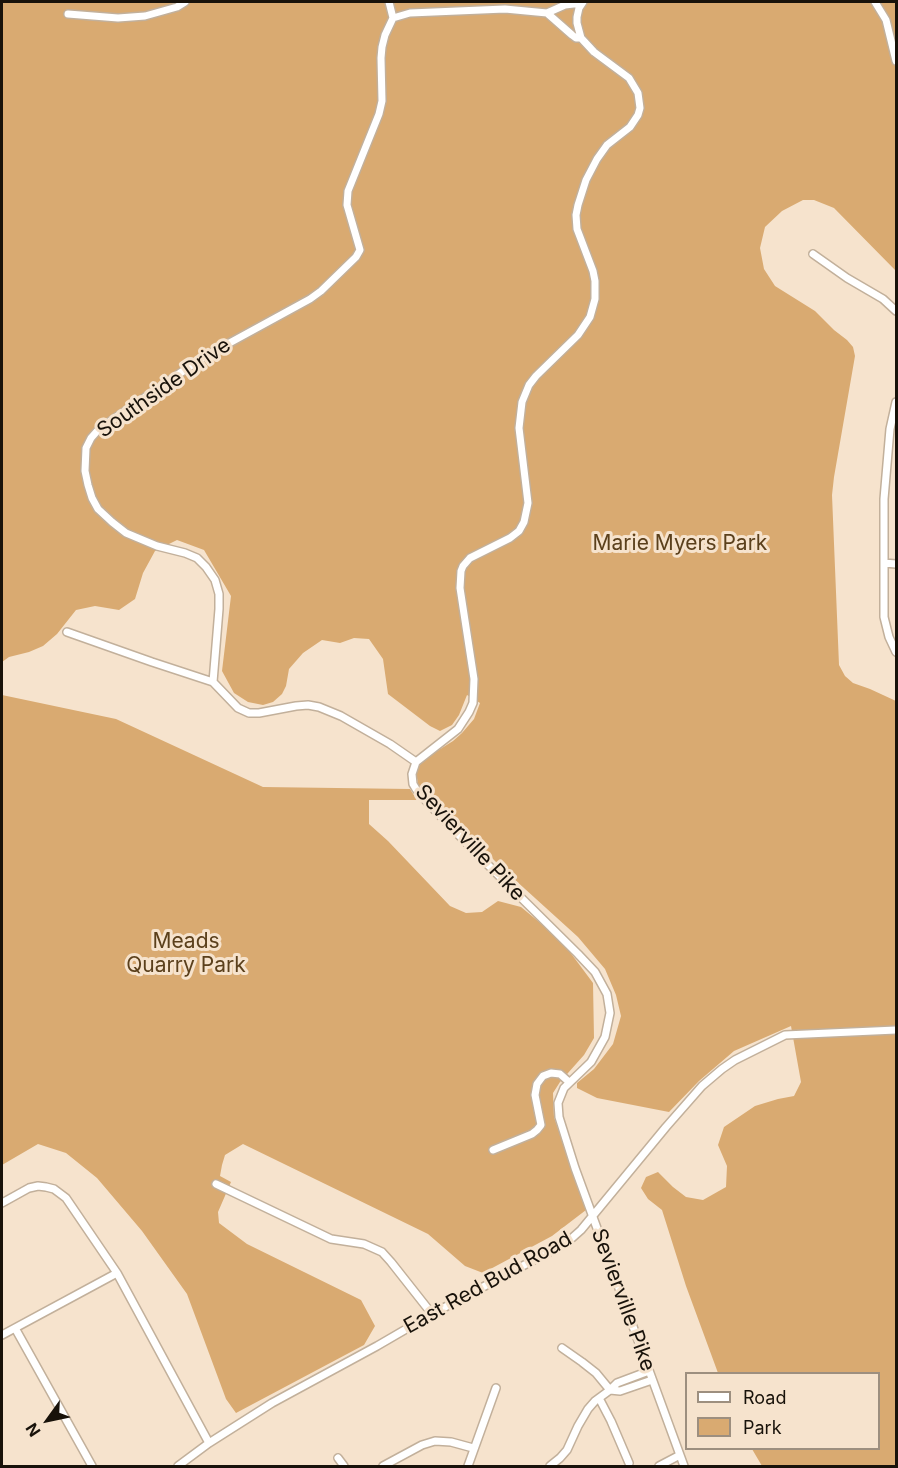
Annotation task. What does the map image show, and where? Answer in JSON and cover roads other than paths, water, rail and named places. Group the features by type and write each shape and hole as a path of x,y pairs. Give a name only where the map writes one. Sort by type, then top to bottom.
{"street":[{"path":"68,14 118,18 145,16 185,2"},
{"path":"389,2 393,18 410,13 505,9 547,13 565,5 583,2"},
{"path":"581,38 577,17 583,2"},
{"path":"875,2 886,20 897,61"},
{"name":"Sevierville Pike","path":"547,13 629,78 638,93 640,108 638,116 630,127 608,145 597,159 586,180 578,205 577,229 595,281 595,299 590,317 578,335 536,376 529,385 522,402 519,428 528,503 524,522 519,531 510,538 470,558 461,571 460,588 474,679 473,704 459,729 416,762 412,779 419,794 578,954 595,972 604,986 610,1003 605,1037 591,1062 569,1082 561,1094 558,1103 559,1117 683,1466"},
{"name":"Southside Drive","path":"213,682 219,609 219,594 214,580 197,558 157,546 126,533 98,509 87,485 86,447 99,429 202,358 321,291 356,257 360,250 347,205 348,191 379,114 382,101 382,47 393,18"},
{"path":"813,254 847,278 883,299 897,311"},
{"path":"897,402 890,429 884,499 884,616 889,637 897,652"},
{"path":"884,563 897,564"},
{"path":"67,632 213,682 238,708 249,712 270,712 308,705 330,711 390,744 416,762"},
{"name":"East Red Bud Road","path":"178,1467 209,1443 272,1403 564,1243 581,1230 694,1095 735,1060 784,1035 897,1030"},
{"path":"493,1150 532,1134 541,1125 535,1095 537,1084 543,1076 551,1073 560,1074 569,1082"},
{"path":"216,1184 331,1239 364,1244 382,1252 432,1314"},
{"path":"2,1203 29,1188 38,1186 54,1189 66,1198 117,1273 209,1443"},
{"path":"2,1335 117,1273"},
{"path":"15,1328 92,1467"},
{"path":"562,1348 596,1373 610,1390 620,1391 652,1380"},
{"path":"550,1467 567,1450 588,1409 599,1398 617,1383 649,1371"},
{"path":"468,1467 496,1388"},
{"path":"599,1398 612,1421 629,1463"},
{"path":"383,1467 422,1445 435,1441 451,1442 473,1448"},
{"path":"659,1467 680,1455"},
{"path":"338,1458 344,1467"}],"park label":[{"name":"Marie Myers Park","path":"680,544"},
{"name":"Meads Quarry Park","path":"186,954"}]}
